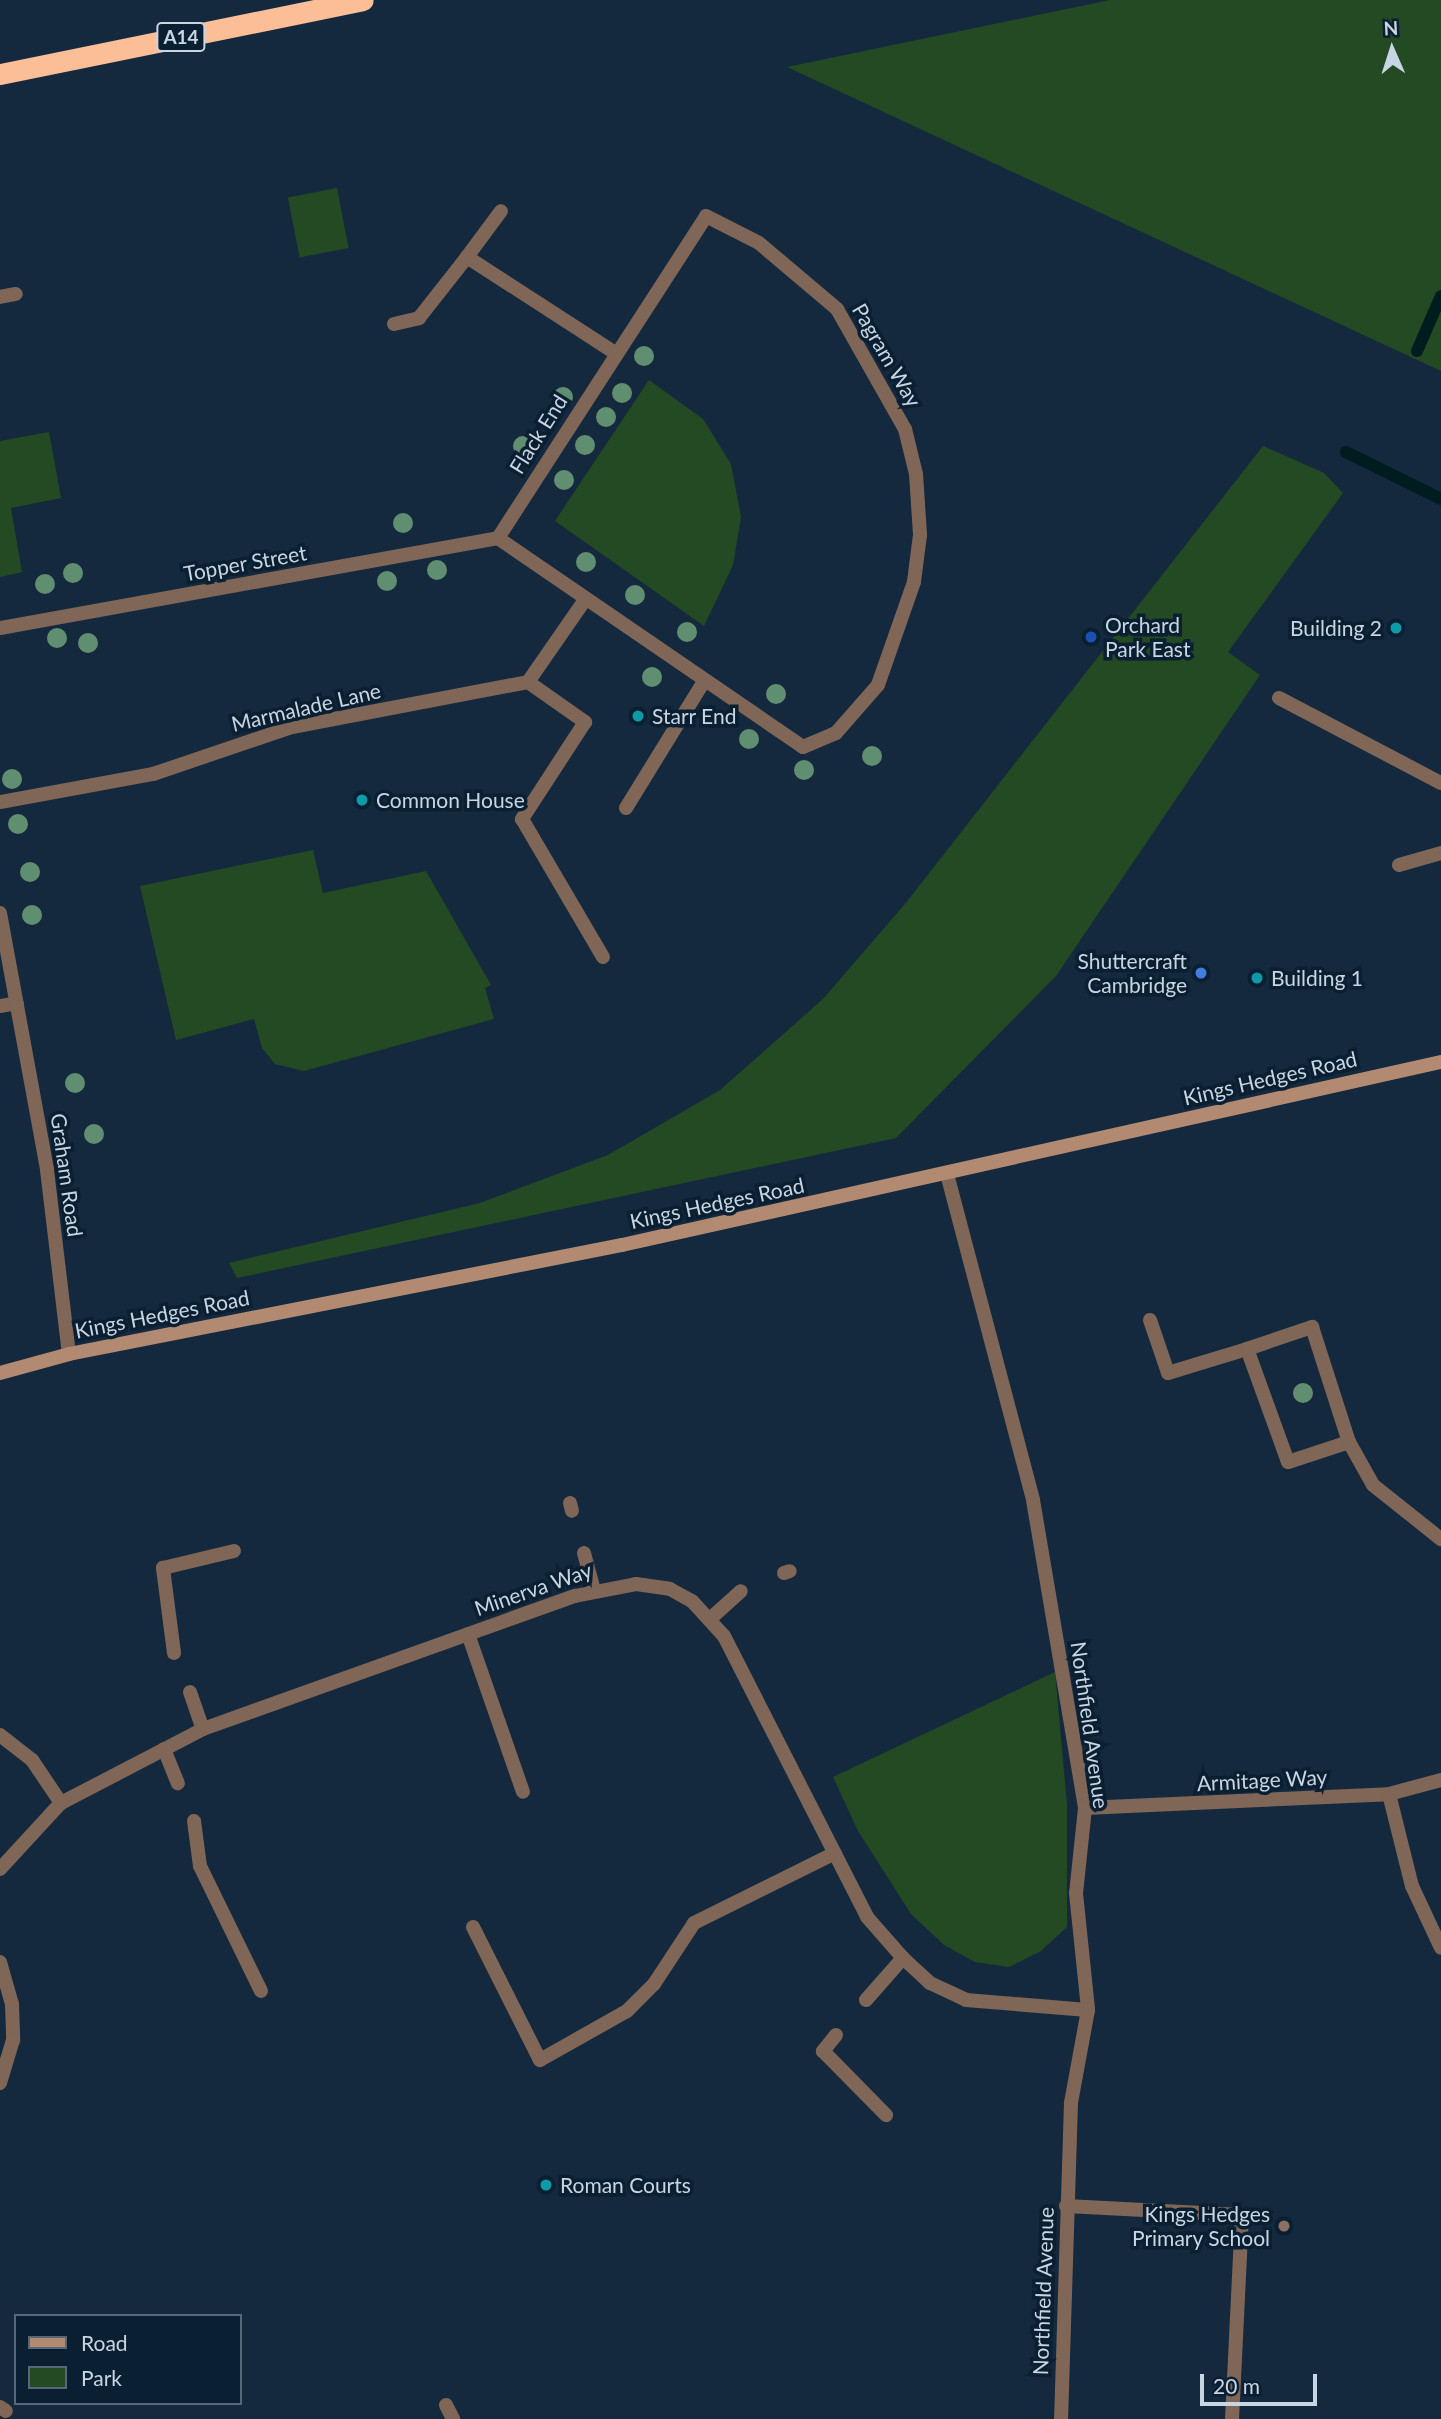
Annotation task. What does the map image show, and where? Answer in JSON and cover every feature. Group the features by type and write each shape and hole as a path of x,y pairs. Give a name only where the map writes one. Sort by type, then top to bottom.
{"highway":[{"name":"A14","path":"0,74 363,0"}],"street":[{"path":"394,324 419,318 501,211"},
{"name":"Flack End","path":"498,538 614,352 706,216"},
{"name":"Pagram Way","path":"703,682 803,747 836,733 878,685 914,582 920,534 916,474 905,429 837,309 759,243 706,216"},
{"path":"467,257 614,352"},
{"path":"0,297 16,294"},
{"path":"498,538 584,601 703,682 626,808"},
{"name":"Topper Street","path":"0,628 498,538"},
{"path":"584,601 528,682 585,722 522,820 603,957"},
{"name":"Marmalade Lane","path":"0,802 153,774 292,727 528,682"},
{"path":"1279,698 1441,783"},
{"path":"1399,866 1441,853"},
{"name":"Graham Road","path":"0,913 47,1170 69,1354"},
{"path":"0,1006 17,1003"},
{"name":"Kings Hedges Road","path":"0,1373 69,1354 947,1174 1441,1062"},
{"name":"Northfield Avenue","path":"947,1174 1033,1500 1085,1808 1076,1893 1088,2010 1071,2103 1061,2419"},
{"path":"1150,1320 1168,1373 1312,1327 1349,1442 1373,1485 1441,1539"},
{"path":"1247,1349 1288,1462 1349,1442"},
{"path":"174,1653 163,1568 234,1550"},
{"path":"584,1553 594,1590"},
{"name":"Minerva Way","path":"0,1869 61,1803 203,1729 594,1590 636,1584 670,1589 711,1618 867,1917 902,1958 930,1983 966,2000 1088,2010"},
{"path":"711,1618 741,1591"},
{"path":"468,1634 523,1792"},
{"path":"190,1692 203,1729"},
{"path":"0,1735 32,1760 61,1803"},
{"path":"164,1749 178,1783"},
{"name":"Armitage Way","path":"1085,1808 1389,1794 1441,1780"},
{"path":"1389,1794 1412,1886 1441,1948"},
{"path":"194,1821 200,1866 261,1991"},
{"path":"473,1927 540,2060 627,2011 654,1984 694,1923 835,1853"},
{"path":"866,2000 902,1958"},
{"path":"0,1962 12,2004 13,2040 0,2083"},
{"path":"836,2035 823,2051 886,2115"},
{"path":"1066,2206 1242,2215 1232,2419"},
{"path":"446,2405 453,2419"}],"green space":[{"path":"1110,0 1441,0 1441,371 787,67"},
{"path":"337,188 349,248 300,257 288,198"},
{"path":"649,380 703,419 731,464 741,517 733,565 704,626 555,521"},
{"path":"49,432 61,498 11,508 22,572 0,577 0,441"},
{"path":"1263,446 1324,473 1343,493 1228,652 1260,675 1056,976 896,1138 237,1278 229,1263 480,1203 608,1155 720,1090 823,999 905,904"},
{"path":"313,850 323,893 426,871 491,985 485,988 494,1019 304,1071 275,1064 262,1048 254,1019 176,1040 140,886"},
{"path":"1055,1672 1067,1804 1067,1927 1041,1951 1009,1967 975,1962 944,1945 911,1914 858,1831 833,1777"}],"waterway":[{"path":"1417,351 1441,296"},
{"path":"1346,452 1441,499"}],"place":[{"name":"Building 2","path":"1396,628"},
{"name":"Orchard Park East","path":"1091,637"},
{"name":"Starr End","path":"638,716"},
{"name":"Common House","path":"362,800"},
{"name":"Shuttercraft Cambridge","path":"1201,973"},
{"name":"Building 1","path":"1257,978"},
{"name":"Roman Courts","path":"546,2185"},
{"name":"Kings Hedges Primary School","path":"1284,2226"}]}
